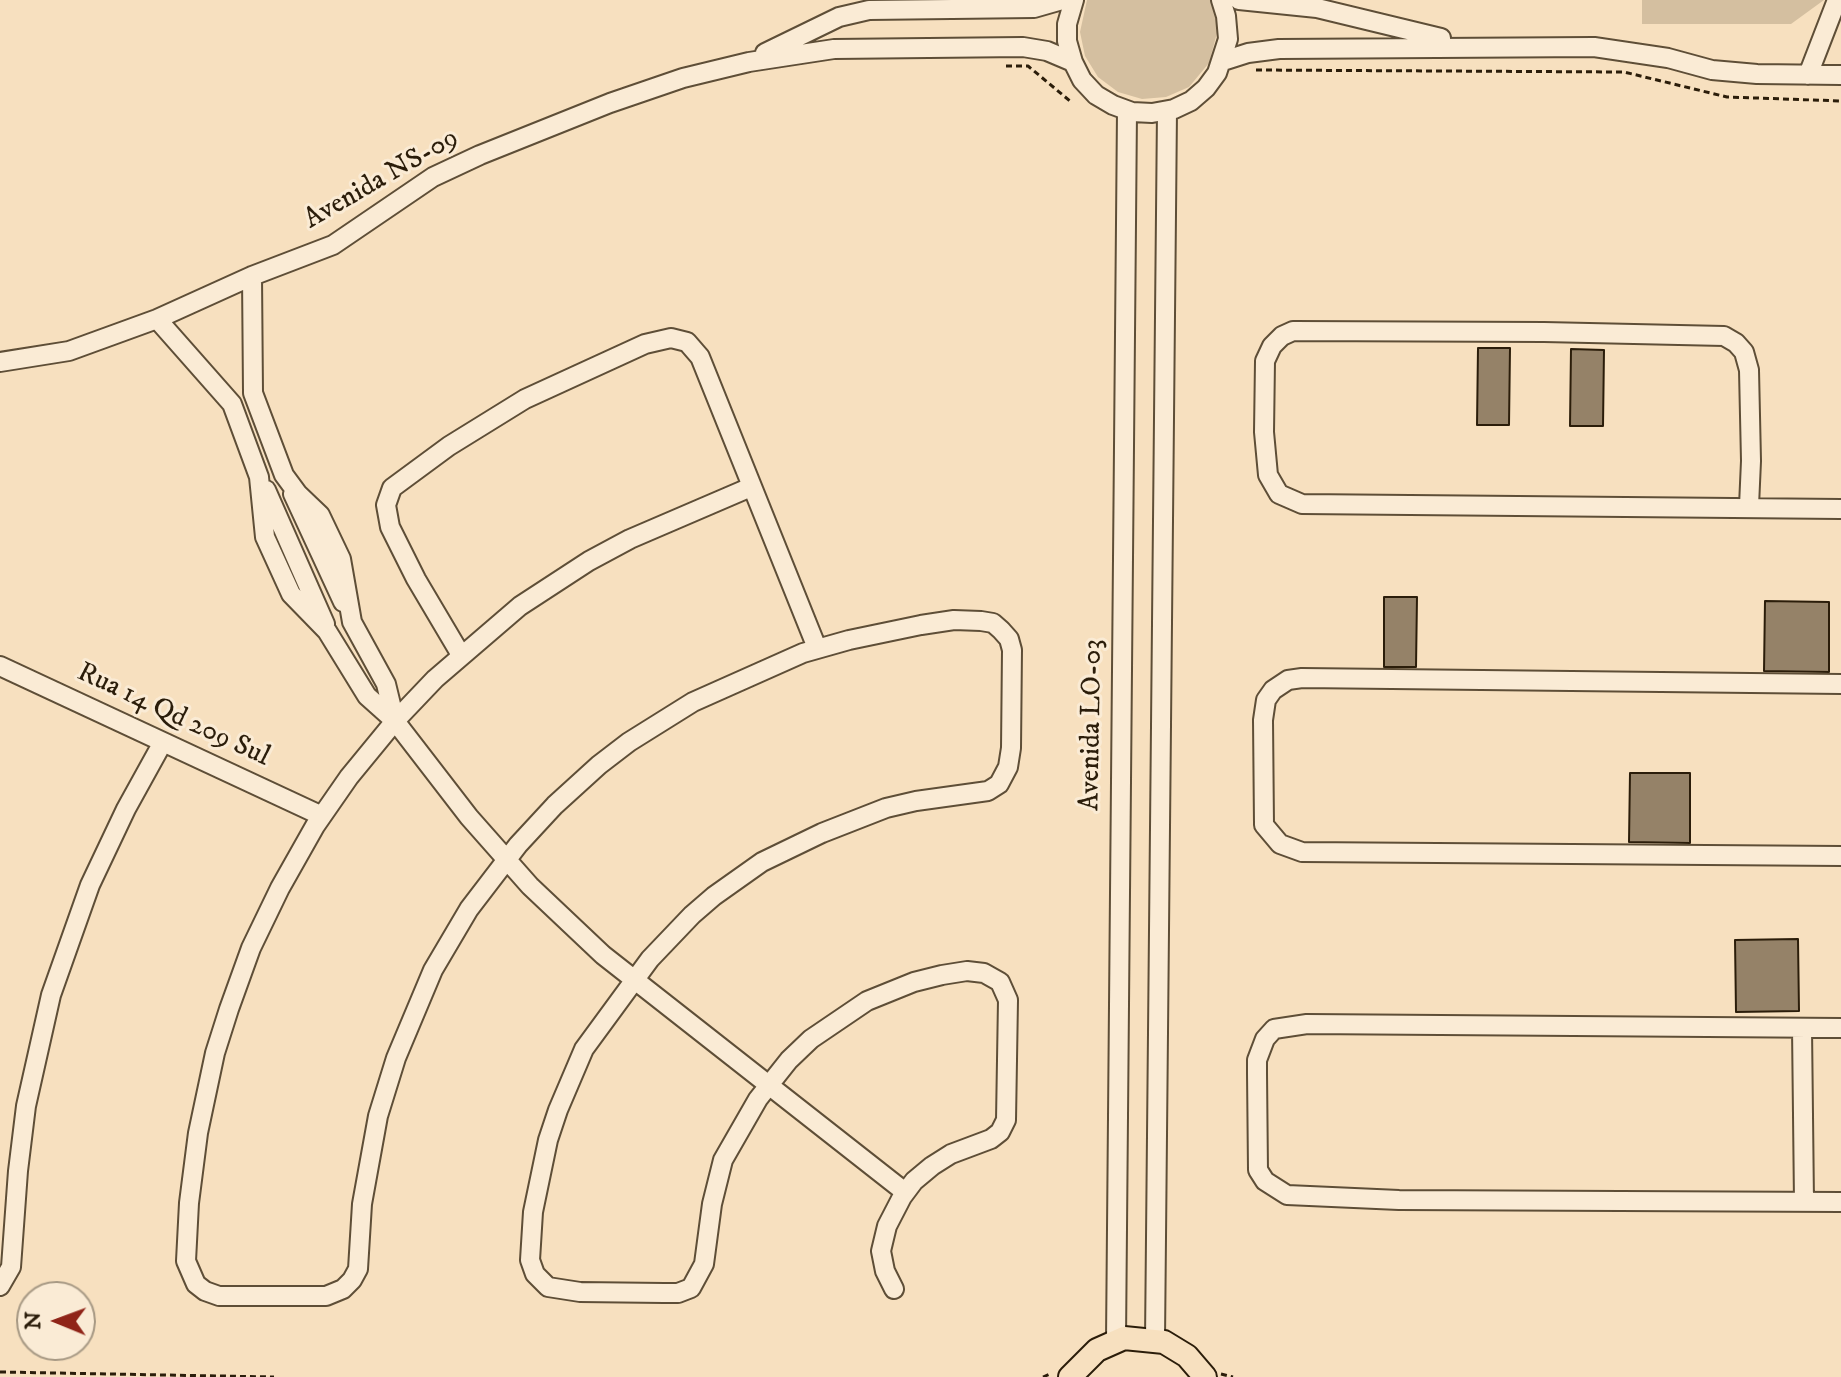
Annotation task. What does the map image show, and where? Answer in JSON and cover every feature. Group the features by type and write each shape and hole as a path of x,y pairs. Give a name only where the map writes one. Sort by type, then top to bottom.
{"main road":[{"path":"1070,1377 1097,1350 1124,1338 1155,1339 1174,1347 1187,1356 1205,1377"}],"street":[{"name":"Avenida NS-09","path":"749,62 829,22 869,10 1034,8 1062,0"},
{"path":"1074,0 1067,30 1073,62 1082,80 1108,103 1127,111 1152,113 1185,104 1201,93 1214,78 1223,61 1228,31 1221,0"},
{"path":"1239,0 1317,8 1479,46"},
{"path":"1808,75 1837,0"},
{"name":"Avenida NS-09","path":"0,362 78,349 157,319 252,276 333,245 433,177 480,155 655,87 749,62 834,49 1023,47 1047,51 1073,62"},
{"path":"1223,61 1248,53 1279,49 1608,48 1668,58 1712,70 1840,78"},
{"name":"Avenida LO-03","path":"1116,1341 1127,111"},
{"path":"1155,1339 1167,111"},
{"path":"252,276 251,381 254,395 284,475 322,517 343,564 352,622 386,684 395,721"},
{"path":"157,319 232,404 259,477 265,537 288,588 331,636 367,696 395,721 469,817 552,909 633,980 905,1192"},
{"path":"1749,506 1748,364 1740,348 1724,336 1293,331 1272,346 1265,361 1266,469 1276,490 1302,504 1841,509"},
{"path":"461,655 393,534 387,516 387,501 397,484 499,414 559,381 645,344 659,339 678,338 690,344 700,357 817,648"},
{"path":"232,404 254,395"},
{"path":"751,487 655,527 589,561 520,606 461,655 395,721 355,769 322,816 280,888 251,948 224,1024 204,1099 190,1193 186,1261 196,1284 215,1295 326,1296 345,1288 355,1278 370,1152 381,1105 414,1010 441,953 506,860 555,805 629,742 693,702 817,648 883,632 954,620 981,621 998,627 1009,639 1012,650 1011,748 1003,778 988,791 886,808 822,833 762,862 692,915 633,980 584,1049 548,1140 538,1179 529,1246 531,1266 548,1287 580,1292 678,1293 691,1288 702,1273 712,1204 723,1160 747,1116 789,1060 811,1039 867,1001 914,982 942,975 967,971 992,976 1003,987 1009,1005 1008,1114 1005,1124 988,1140 938,1162 905,1192 890,1218 882,1245 885,1271 894,1289"},
{"name":"Rua 14 Qd 209 Sul","path":"2,671 322,816"},
{"path":"1841,684 1302,678 1288,680 1273,690 1266,700 1263,720 1264,825 1280,844 1302,852 1841,856"},
{"path":"0,1286 9,1275 11,1264 26,1106 51,995 90,885 126,809 163,742"},
{"path":"1841,1028 1307,1024 1279,1028 1265,1039 1257,1060 1257,1160 1261,1177 1274,1189 1287,1195 1305,1198 1841,1202"},
{"path":"1802,1028 1804,1202"}],"path":[{"path":"994,65 1028,66 1070,101"},
{"path":"1249,70 1624,72 1727,97 1841,101"},
{"path":"0,1372 274,1377"}],"shaded area":[{"path":"1087,0 1210,0 1216,15 1217,33 1209,63 1189,87 1166,97 1142,99 1118,92 1098,77 1085,56 1080,32"},
{"path":"1642,0 1824,0 1791,24 1642,24"}],"building":[{"path":"1478,348 1510,348 1509,425 1477,425"},
{"path":"1571,349 1604,350 1603,426 1570,426"},
{"path":"1384,597 1417,597 1416,667 1384,667"},
{"path":"1765,601 1829,602 1829,672 1764,671"},
{"path":"1630,773 1690,773 1690,843 1629,842"},
{"path":"1798,939 1799,1011 1736,1012 1735,940"}]}
